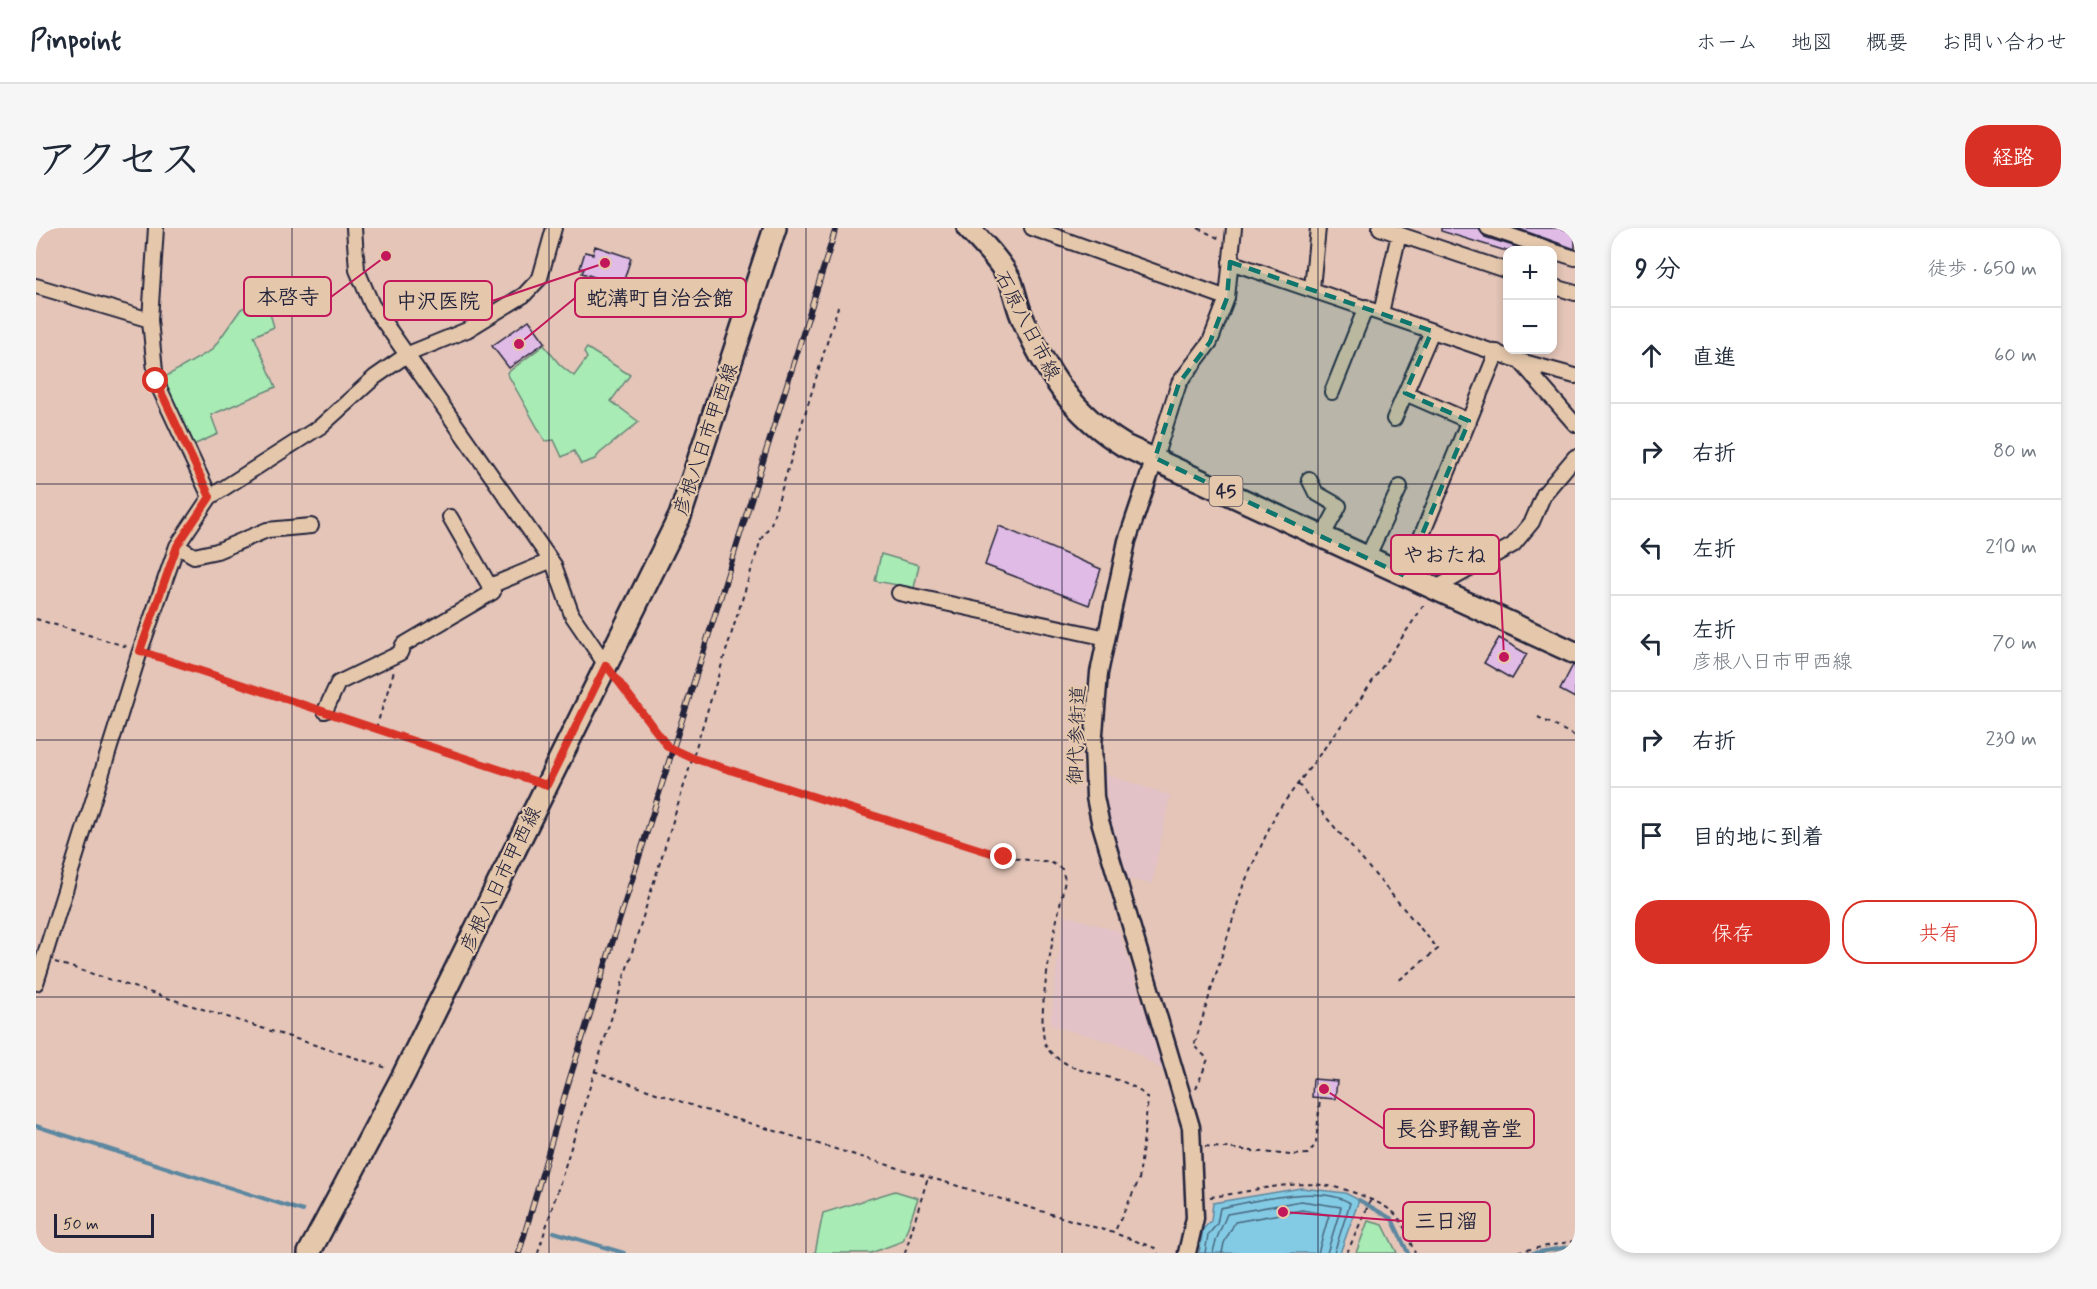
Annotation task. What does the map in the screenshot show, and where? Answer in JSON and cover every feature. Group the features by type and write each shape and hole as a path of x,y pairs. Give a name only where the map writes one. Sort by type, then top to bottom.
{"main road":[{"name":"彦根八日市甲西線","path":"309,1253 404,1074 680,516 775,228"},
{"name":"石原八日市線","path":"968,228 1010,280 1021,315 1039,352 1067,399 1100,431 1125,446 1575,653"}],"street":[{"path":"156,228 150,321 156,381 210,497"},
{"path":"354,228 357,270 372,304 550,561 572,615 606,665"},
{"path":"36,983 140,651 177,546 210,497 321,426 375,377 408,354 467,330 524,295 540,278 554,228"},
{"path":"1032,228 1227,298"},
{"name":"御代参街道","path":"1187,1253 1195,1218 1194,1146 1188,1109 1118,885 1095,797 1093,716 1127,541 1179,383 1210,342 1227,298 1234,228"},
{"path":"1312,288 1318,228"},
{"path":"1380,228 1503,269"},
{"path":"1488,228 1538,246"},
{"path":"1382,313 1399,234"},
{"path":"1557,253 1575,258"},
{"path":"1230,261 1520,361 1575,376"},
{"path":"36,286 150,321"},
{"path":"1557,288 1575,293"},
{"path":"1332,392 1366,307"},
{"path":"1394,419 1432,331"},
{"path":"1405,576 1497,352"},
{"path":"1520,361 1575,424"},
{"path":"1405,393 1469,421"},
{"path":"1434,589 1513,545 1532,522 1544,495 1575,457"},
{"path":"1309,479 1316,493 1339,506 1322,537"},
{"path":"1367,558 1400,487"},
{"path":"325,711 338,683 400,653 403,645 493,592 450,517"},
{"path":"177,546 194,556 217,551 267,530 311,526"},
{"path":"490,586 550,561"},
{"path":"899,593 1107,638"}],"path":[{"path":"1198,228 1232,244"},
{"path":"538,1253 760,539 771,524 838,307"},
{"path":"1188,1109 1208,1059 1194,1046 1243,886 1276,813 1355,707 1434,589"},
{"path":"36,619 547,785"},
{"path":"376,728 400,653"},
{"path":"606,665 668,747 692,758 1004,857 1052,863 1062,869 1065,880 1045,991 1043,1029 1047,1048 1056,1058 1073,1067 1130,1085 1141,1090 1148,1099 1138,1180 1114,1233"},
{"path":"1538,717 1575,736"},
{"path":"1298,784 1438,949 1398,981"},
{"path":"43,958 404,1074"},
{"path":"593,1071 699,1108 1114,1233 1155,1248 1158,1253"},
{"path":"1194,1146 1226,1147 1292,1155 1308,1154 1316,1144 1320,1098"},
{"path":"905,1253 928,1177"},
{"path":"1195,1199 1303,1182 1333,1185 1371,1199 1395,1214 1404,1227 1415,1253"},
{"path":"1347,1253 1371,1199"},
{"path":"1509,1253 1575,1241"}],"highlighted area":[{"path":"1230,262 1432,331 1405,393 1469,421 1405,576 1155,458 1179,383 1210,342 1227,298"}],"shaded area":[{"path":"1101,773 1170,795 1152,884 1127,879 1109,815"},
{"path":"1063,915 1119,931 1165,1072 1127,1047 1050,1025"}],"green space":[{"path":"266,300 274,327 254,336 276,387 211,415 218,434 191,446 163,378 212,350 241,309"},
{"path":"544,345 560,365 574,376 587,358 584,352 587,348 630,375 611,401 639,422 595,459 581,464 574,451 562,457 554,440 545,441 507,373"},
{"path":"881,554 919,565 914,588 875,581"},
{"path":"895,1191 918,1198 903,1241 871,1253 815,1253 823,1213"},
{"path":"1368,1221 1383,1225 1397,1253 1356,1253"}],"water":[{"path":"1301,1188 1345,1193 1359,1200 1340,1253 1199,1253 1203,1229 1211,1221 1213,1203"}],"building":[{"path":"1441,228 1479,228 1485,237 1513,246 1503,246 1503,250 1441,231"},
{"path":"1516,228 1561,228 1575,233 1575,249"},
{"path":"595,246 631,258 622,286 582,273 584,269 580,268 585,252 593,254"},
{"path":"529,320 545,342 509,368 492,346"},
{"path":"999,526 1101,569 1089,605 985,565"},
{"path":"1499,638 1527,654 1512,679 1484,663"},
{"path":"1573,665 1575,666 1575,698 1560,690"},
{"path":"1313,1079 1337,1081 1335,1099 1312,1097"}],"waterway":[{"path":"36,1126 303,1211"},
{"path":"1359,1200 1392,1219 1408,1253"},
{"path":"554,1232 624,1253"},
{"path":"1533,1253 1575,1246"}],"railway":[{"path":"519,1253 569,1081 836,228"}],"place":[{"name":"本啓寺","path":"386,256"},
{"name":"中沢医院","path":"605,263"},
{"name":"蛇溝町自治会館","path":"519,344"},
{"name":"やおたね","path":"1504,657"},
{"name":"長谷野観音堂","path":"1324,1089"},
{"name":"三日溜","path":"1283,1212"}],"route":[{"path":"156,381 167,411 210,497 177,546 140,651 547,785 606,665 651,728 668,747 692,758 1004,857"}]}
